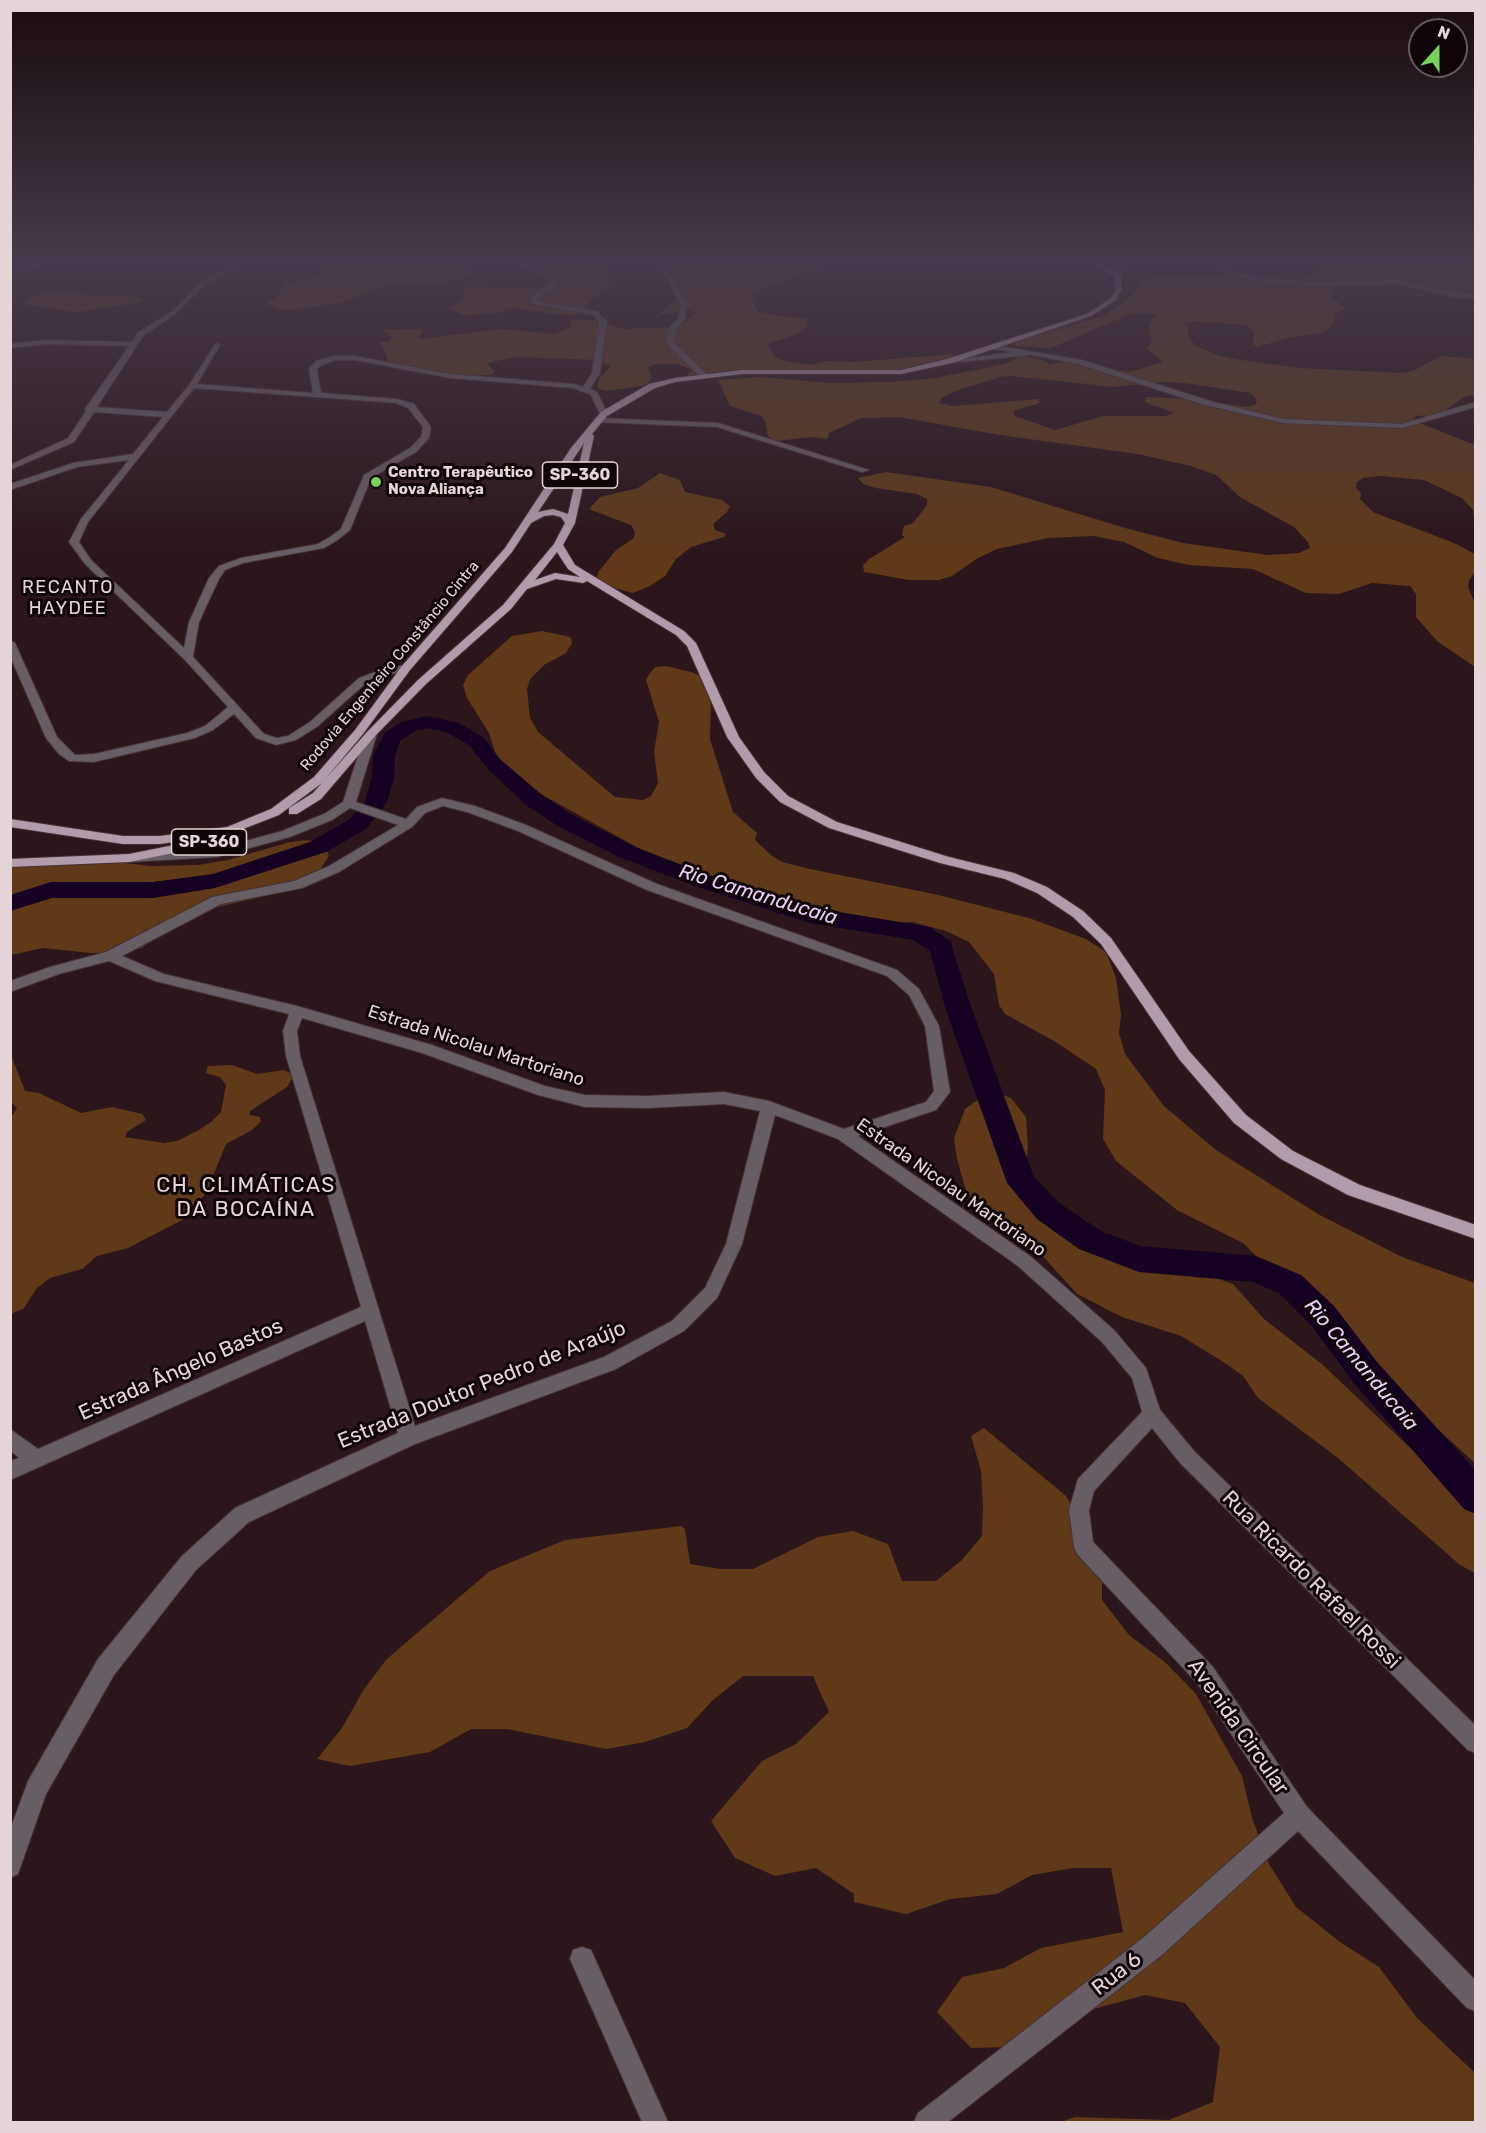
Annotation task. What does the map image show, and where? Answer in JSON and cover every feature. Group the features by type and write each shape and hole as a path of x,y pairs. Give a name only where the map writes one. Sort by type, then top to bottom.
{"main road":[{"name":"Rodovia Engenheiro Constâncio Cintra","path":"10,823 123,840 188,838 230,830 275,812 318,780 359,732 406,668 509,550 574,450 598,420 652,386 703,375 742,372 893,373 954,360"},
{"name":"Rodovia Engenheiro Constâncio Cintra","path":"10,861 32,863 129,858 227,837 289,814 317,796 371,734 422,682 507,607 558,545 570,523 585,451 598,420"},
{"path":"529,521 541,514 553,512 564,515 570,523"},
{"path":"558,545 572,567 680,633 692,645 733,737 760,775 784,798 833,825 945,860 1009,876 1042,890 1078,914 1106,941 1184,1055 1240,1119 1287,1155 1354,1190 1476,1232"},
{"path":"524,587 555,576 574,576 598,584"},
{"path":"10,832 54,828"}],"street":[{"path":"10,468 68,442 74,437 88,409 123,360"},
{"path":"207,360 192,386 84,521 74,542 88,562 188,657 260,736 276,742 292,738 314,724 363,680 386,671 406,668"},
{"path":"317,394 313,369 319,363 329,360"},
{"path":"363,360 450,376 550,383 586,389 594,394 598,420 718,425 865,470"},
{"path":"586,389 596,373 598,360"},
{"path":"687,360 703,375"},
{"path":"949,361 964,360"},
{"path":"1066,360 1208,403 1283,421 1402,426 1476,404"},
{"path":"188,657 194,622 214,578 222,568 241,561 313,548 333,539 345,530 367,477 413,450 425,438 427,427 411,406 397,401 192,386"},
{"path":"88,409 170,414"},
{"path":"10,487 76,465 137,456"},
{"path":"10,643 52,738 74,759 94,758 191,736 209,728 234,708"},
{"path":"355,806 371,734"},
{"path":"10,987 55,970 110,956 217,900 297,885 334,868 421,810 442,802 471,809 522,828 652,887 892,973 915,992 932,1026 942,1092 931,1107 844,1135"},
{"path":"129,858 217,853 286,834 355,806 402,822"},
{"name":"Estrada Nicolau Martoriano","path":"110,956 160,978 297,1011 427,1049 543,1091 585,1101 648,1102 724,1098 769,1107 844,1135 1024,1261 1108,1336 1140,1374 1152,1414"},
{"path":"297,1011 290,1031 293,1056 409,1437"},
{"name":"Estrada Doutor Pedro de Araújo","path":"10,1866 36,1789 106,1667 189,1563 242,1515 409,1437 610,1362 678,1326 711,1293 735,1244 769,1107"},
{"name":"Estrada Ângelo Bastos","path":"10,1471 370,1311"},
{"name":"Rua Ricardo Rafael Rossi","path":"1152,1414 1186,1457 1476,1742"},
{"name":"Avenida Circular","path":"1152,1414 1085,1486 1078,1510 1084,1547 1205,1675 1299,1815 1476,1999"},
{"path":"10,1438 36,1460"},
{"name":"Rua 6","path":"927,2122 1153,1946 1299,1815"},
{"path":"582,1959 655,2122"}],"shaded area":[{"path":"504,360 487,363 494,371 492,375 433,375 388,361"},
{"path":"585,360 780,360 812,365 827,361 948,360 895,372 743,369 721,375 686,378 692,370 677,364 654,364 648,369 652,377 649,382 642,386 607,391 597,388 599,379 611,366 597,360"},
{"path":"1015,360 1041,360 1049,364 1079,360 1106,369 1130,372 1163,362 1160,360 1238,360 1300,368 1401,373 1413,371 1434,360 1475,360 1475,395 1464,397 1439,415 1416,416 1412,420 1475,445 1475,523 1473,510 1462,498 1424,480 1381,476 1363,478 1357,482 1356,488 1361,493 1360,499 1373,512 1454,543 1475,554 1475,572 1469,580 1468,587 1475,604 1475,667 1437,641 1416,617 1416,594 1410,586 1372,583 1339,594 1306,593 1253,569 1189,565 1158,558 1124,542 1094,536 1048,538 997,549 978,558 952,576 939,580 909,580 864,572 863,565 869,559 905,537 902,535 904,526 913,523 927,505 927,499 917,494 876,488 863,484 858,478 886,472 991,487 1125,528 1183,543 1268,555 1299,553 1310,548 1308,542 1294,527 1240,497 1216,475 1191,466 1138,454 1000,435 899,417 861,418 829,433 827,439 812,437 775,441 768,436 765,421 761,416 730,406 718,380 759,377 830,383 890,382 936,378 1005,364","holes":["1012,376 1114,387 1160,382 1184,383 1251,393 1257,401 1255,405 1246,407 1196,399 1146,397 1145,402 1174,413 1166,416 1103,416 1055,430 1015,416 1013,411 1040,403 1038,399 952,406 940,403 941,398 955,391 1000,377"]},
{"path":"660,473 680,480 685,492 722,500 730,506 727,512 713,524 715,530 726,534 724,537 691,547 676,559 665,576 633,593 602,585 596,579 599,571 616,550 634,538 635,532 631,525 589,509 600,497 638,488"},
{"path":"542,631 571,638 572,643 566,653 544,665 530,679 527,689 530,718 538,732 615,797 643,800 651,796 658,783 654,752 659,722 646,680 648,676 655,667 666,666 691,672 699,675 707,688 711,702 710,739 733,812 757,833 755,840 771,855 782,862 810,869 934,894 1029,918 1086,939 1106,952 1116,978 1121,1014 1119,1033 1125,1054 1164,1106 1216,1150 1318,1214 1402,1257 1475,1283 1475,1463 1423,1416 1296,1287 1269,1269 1243,1243 1177,1210 1116,1161 1103,1139 1105,1090 1096,1069 1054,1041 1005,1014 999,1005 994,974 969,942 946,931 912,922 864,925 747,898 687,868 655,857 519,782 497,758 489,733 467,698 463,685 468,675 512,636"},
{"path":"307,840 325,845 329,856 319,871 296,889 174,917 142,948 128,952 90,953 43,948 11,955 11,863 29,866 109,861 150,866 198,865 228,860 290,842"},
{"path":"11,1055 25,1091 39,1093 81,1113 112,1107 142,1114 146,1120 127,1132 125,1137 164,1143 177,1141 197,1131 221,1112 226,1085 220,1077 206,1073 208,1066 232,1065 257,1074 284,1070 290,1073 292,1079 287,1087 250,1111 249,1115 260,1117 261,1121 252,1130 226,1144 206,1193 186,1218 128,1248 97,1256 82,1269 50,1278 37,1288 24,1308 11,1314 10,1119 17,1108 11,1102"},
{"path":"999,1093 1011,1098 1026,1117 1028,1147 1024,1178 1082,1236 1103,1252 1122,1261 1149,1269 1210,1276 1233,1284 1264,1319 1323,1365 1407,1445 1468,1491 1475,1499 1475,1573 1460,1565 1338,1458 1258,1398 1243,1376 1181,1336 1122,1317 1077,1294 1040,1253 1026,1246 978,1207 967,1194 957,1159 954,1138 965,1109 986,1094"},
{"path":"984,1428 1066,1496 1090,1534 1102,1568 1102,1600 1129,1635 1166,1663 1196,1694 1242,1776 1252,1818 1269,1864 1296,1907 1340,1942 1379,1967 1417,2018 1475,2073 1475,2122 1061,2122 1075,2117 1169,2120 1213,2102 1220,2047 1185,2003 1145,1995 1094,2009 1050,2026 1012,2047 971,2048 937,2012 962,1977 1004,1968 1041,1948 1123,1932 1111,1868 1073,1868 1032,1875 997,1894 950,1899 906,1914 854,1902 854,1894 816,1868 775,1876 735,1858 711,1821 762,1761 796,1744 829,1712 813,1676 743,1676 712,1701 687,1728 645,1742 606,1749 507,1729 471,1729 430,1752 350,1766 317,1759 342,1728 364,1689 387,1659 490,1571 565,1540 681,1526 685,1529 690,1564 720,1569 753,1569 818,1537 853,1531 888,1544 902,1581 936,1581 962,1560 982,1536 981,1471 971,1436"}],"waterway":[{"name":"Rio Camanducaia","path":"10,903 51,890 153,890 215,881 318,847 358,824 376,802 383,778 384,756 391,738 408,726 427,722 452,727 476,741 493,763 534,800 566,821 627,852 703,881 819,917 921,933 941,947 958,1007 1022,1183 1048,1211 1090,1240 1139,1259 1256,1269 1290,1284 1323,1316 1365,1372 1476,1497"}],"place":[{"name":"Centro Terapêutico Nova Aliança","path":"376,482"}],"district":[{"name":"RECANTO HAYDEE","path":"68,598"},
{"name":"CH. CLIMÁTICAS DA BOCAÍNA","path":"246,1198"}]}
